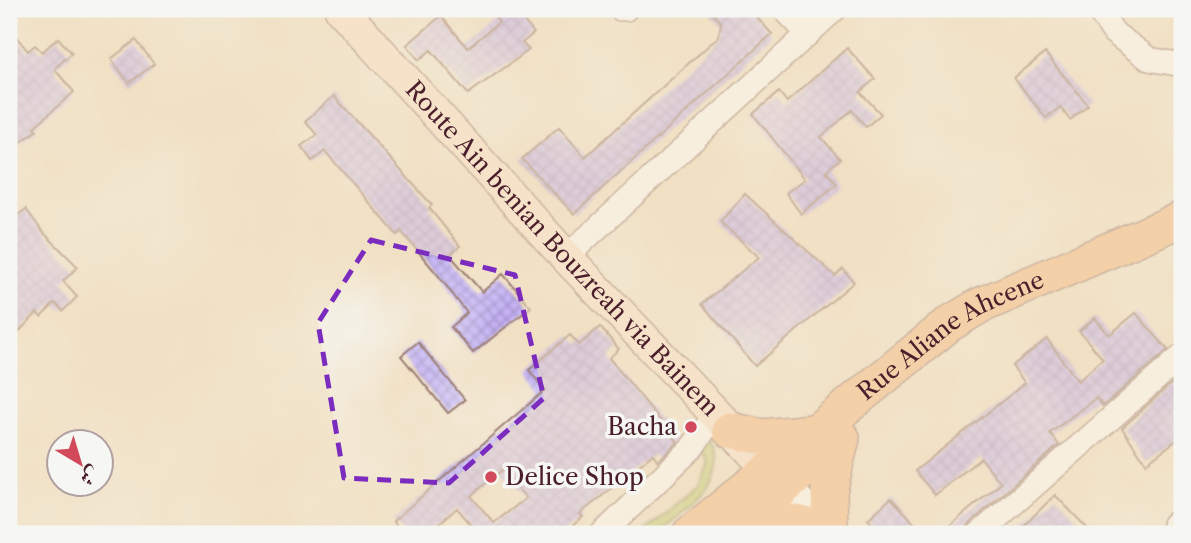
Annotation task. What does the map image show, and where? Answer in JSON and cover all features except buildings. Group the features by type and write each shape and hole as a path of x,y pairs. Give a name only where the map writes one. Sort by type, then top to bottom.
{"main road":[{"name":"Route Ain benian Bouzreah via Bainem","path":"341,9 566,257 776,477"},
{"name":"Rue Aliane Ahcene","path":"690,534 732,521 776,477 827,435 913,378 1036,284 1182,219"},
{"path":"723,422 763,437 827,435 829,491 824,531 785,521 732,521 736,462 723,422"}],"street":[{"path":"784,9 808,34"},
{"path":"566,257 835,9"},
{"path":"1098,9 1114,33 1149,59 1182,65"},
{"path":"979,534 1182,356"},
{"path":"602,534 723,422"},
{"path":"776,477 795,492 824,531"}],"highlighted area":[{"path":"371,240 515,275 544,398 449,483 344,478 318,323"}],"green space":[{"path":"708,439 715,453 716,466 712,480 692,504 657,534 642,534 698,485 708,463 700,447"}],"place":[{"name":"Bacha","path":"691,427"},
{"name":"Delice Shop","path":"491,477"}]}
